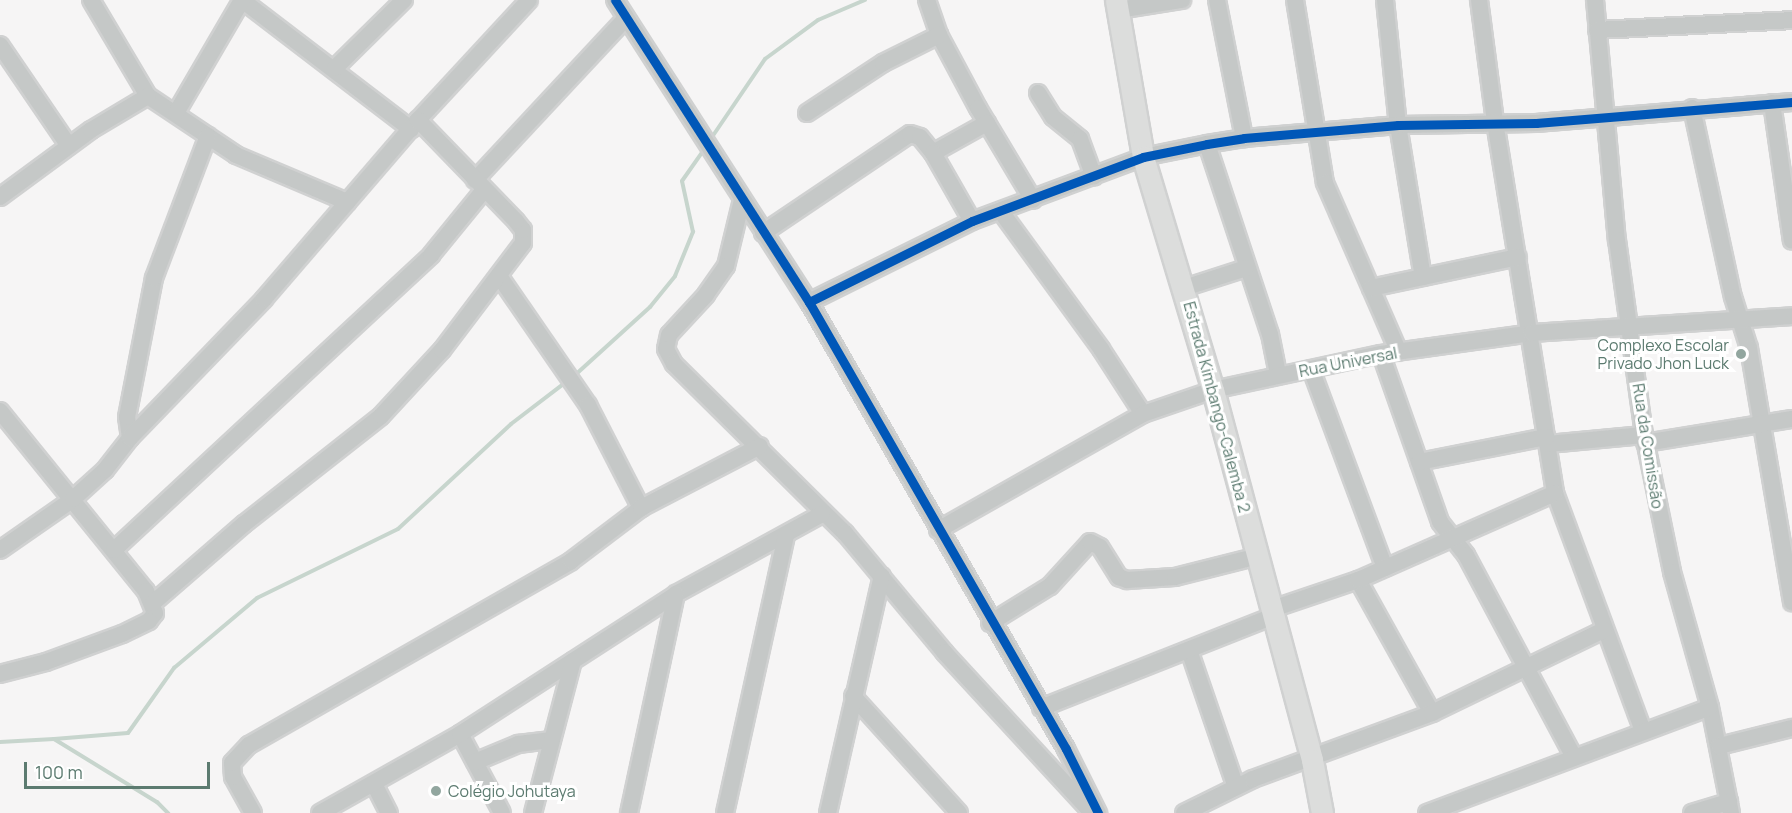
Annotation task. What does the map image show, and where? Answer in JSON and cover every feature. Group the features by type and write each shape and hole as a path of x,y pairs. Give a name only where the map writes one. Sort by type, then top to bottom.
{"main road":[{"name":"Estrada Kimbango-Calemba 2","path":"1117,5 1143,157 1213,390 1312,760 1322,813"}],"street":[{"path":"91,0 148,96 252,163 347,202"},
{"path":"153,603 244,524 381,416 442,350 499,276 523,243 524,230 480,185 414,125 242,0 176,113"},
{"path":"334,68 404,0"},
{"path":"0,550 73,499 105,470 130,438 264,299 414,125 530,0"},
{"path":"927,0 939,35 987,123 1033,200"},
{"path":"1117,5 1182,0"},
{"path":"1217,0 1244,138"},
{"path":"1295,0 1324,183 1399,352"},
{"path":"1385,0 1398,125 1423,277"},
{"path":"1479,0 1495,122 1532,333 1555,493 1642,731"},
{"name":"Rua da Comissão","path":"1595,0 1605,115 1645,439 1671,572 1710,707 1730,807"},
{"path":"114,550 431,255 480,185 621,6 742,200 809,302 990,623 1066,749 1098,813"},
{"path":"1597,30 1792,20"},
{"path":"807,113 882,63 939,35"},
{"path":"0,45 69,146"},
{"path":"1038,93 1053,117 1080,139 1094,177"},
{"path":"0,197 69,146 148,96"},
{"path":"809,302 972,221 1002,213 1143,157 1244,138 1314,131 1398,125 1536,123 1605,115 1792,102"},
{"path":"1772,103 1792,241"},
{"path":"1692,108 1742,320 1762,425 1787,530 1792,602"},
{"path":"933,153 987,123"},
{"path":"130,438 127,417 154,278 208,136"},
{"path":"763,233 904,136 920,137 933,153 972,221"},
{"path":"1208,144 1246,268 1270,334 1278,374"},
{"path":"742,200 726,266 706,295 669,334 666,349 674,364 760,446 822,514 845,532 1044,763 1092,813"},
{"path":"1002,213 1082,321 1143,414"},
{"path":"1371,288 1518,257"},
{"path":"1184,288 1246,268"},
{"path":"499,276 570,379 641,508"},
{"name":"Rua Universal","path":"938,530 1143,414 1213,390 1278,374 1381,354 1532,333 1630,329 1792,316"},
{"path":"1381,354 1440,522 1453,537 1574,757"},
{"path":"1311,369 1385,568"},
{"path":"0,411 114,550 153,603 154,616 141,626 46,662 0,674"},
{"path":"1419,462 1548,440 1645,439 1762,425 1792,419"},
{"path":"253,813 236,787 232,763 249,745 571,561 641,508 760,446"},
{"path":"1041,708 1358,580 1555,493"},
{"path":"320,813 460,734 676,594 786,536 822,514"},
{"path":"724,813 786,536"},
{"path":"990,623 1050,586 1090,542 1100,547 1119,577 1127,580 1175,577 1258,556"},
{"path":"830,812 853,696 882,576"},
{"path":"1358,580 1432,712"},
{"path":"629,813 676,594"},
{"path":"1184,813 1236,787 1312,760 1432,712 1604,630"},
{"path":"1189,650 1236,787"},
{"path":"532,813 573,661"},
{"path":"853,696 960,813"},
{"path":"1427,813 1710,707"},
{"path":"1719,746 1792,728"},
{"path":"460,734 502,813"},
{"path":"475,762 518,744 552,740"},
{"path":"1044,763 1066,749"},
{"path":"374,784 389,813"},
{"path":"1692,813 1730,807"}],"waterway":[{"path":"710,140 765,59 818,20 865,0"},
{"path":"574,376 650,307 675,276 693,232 682,181 704,149"},
{"path":"54,739 128,733 174,668 257,598 398,529 511,424 566,382"},
{"path":"0,742 54,739 157,802 168,813"}],"cycle path":[{"path":"615,0 809,302 1066,749 1098,813"},
{"path":"809,302 972,221 1143,157 1244,138 1398,125 1536,123 1792,102"}],"place":[{"name":"Complexo Escolar Privado Jhon Luck","path":"1741,354"},
{"name":"Colégio Johutaya","path":"436,791"}]}
